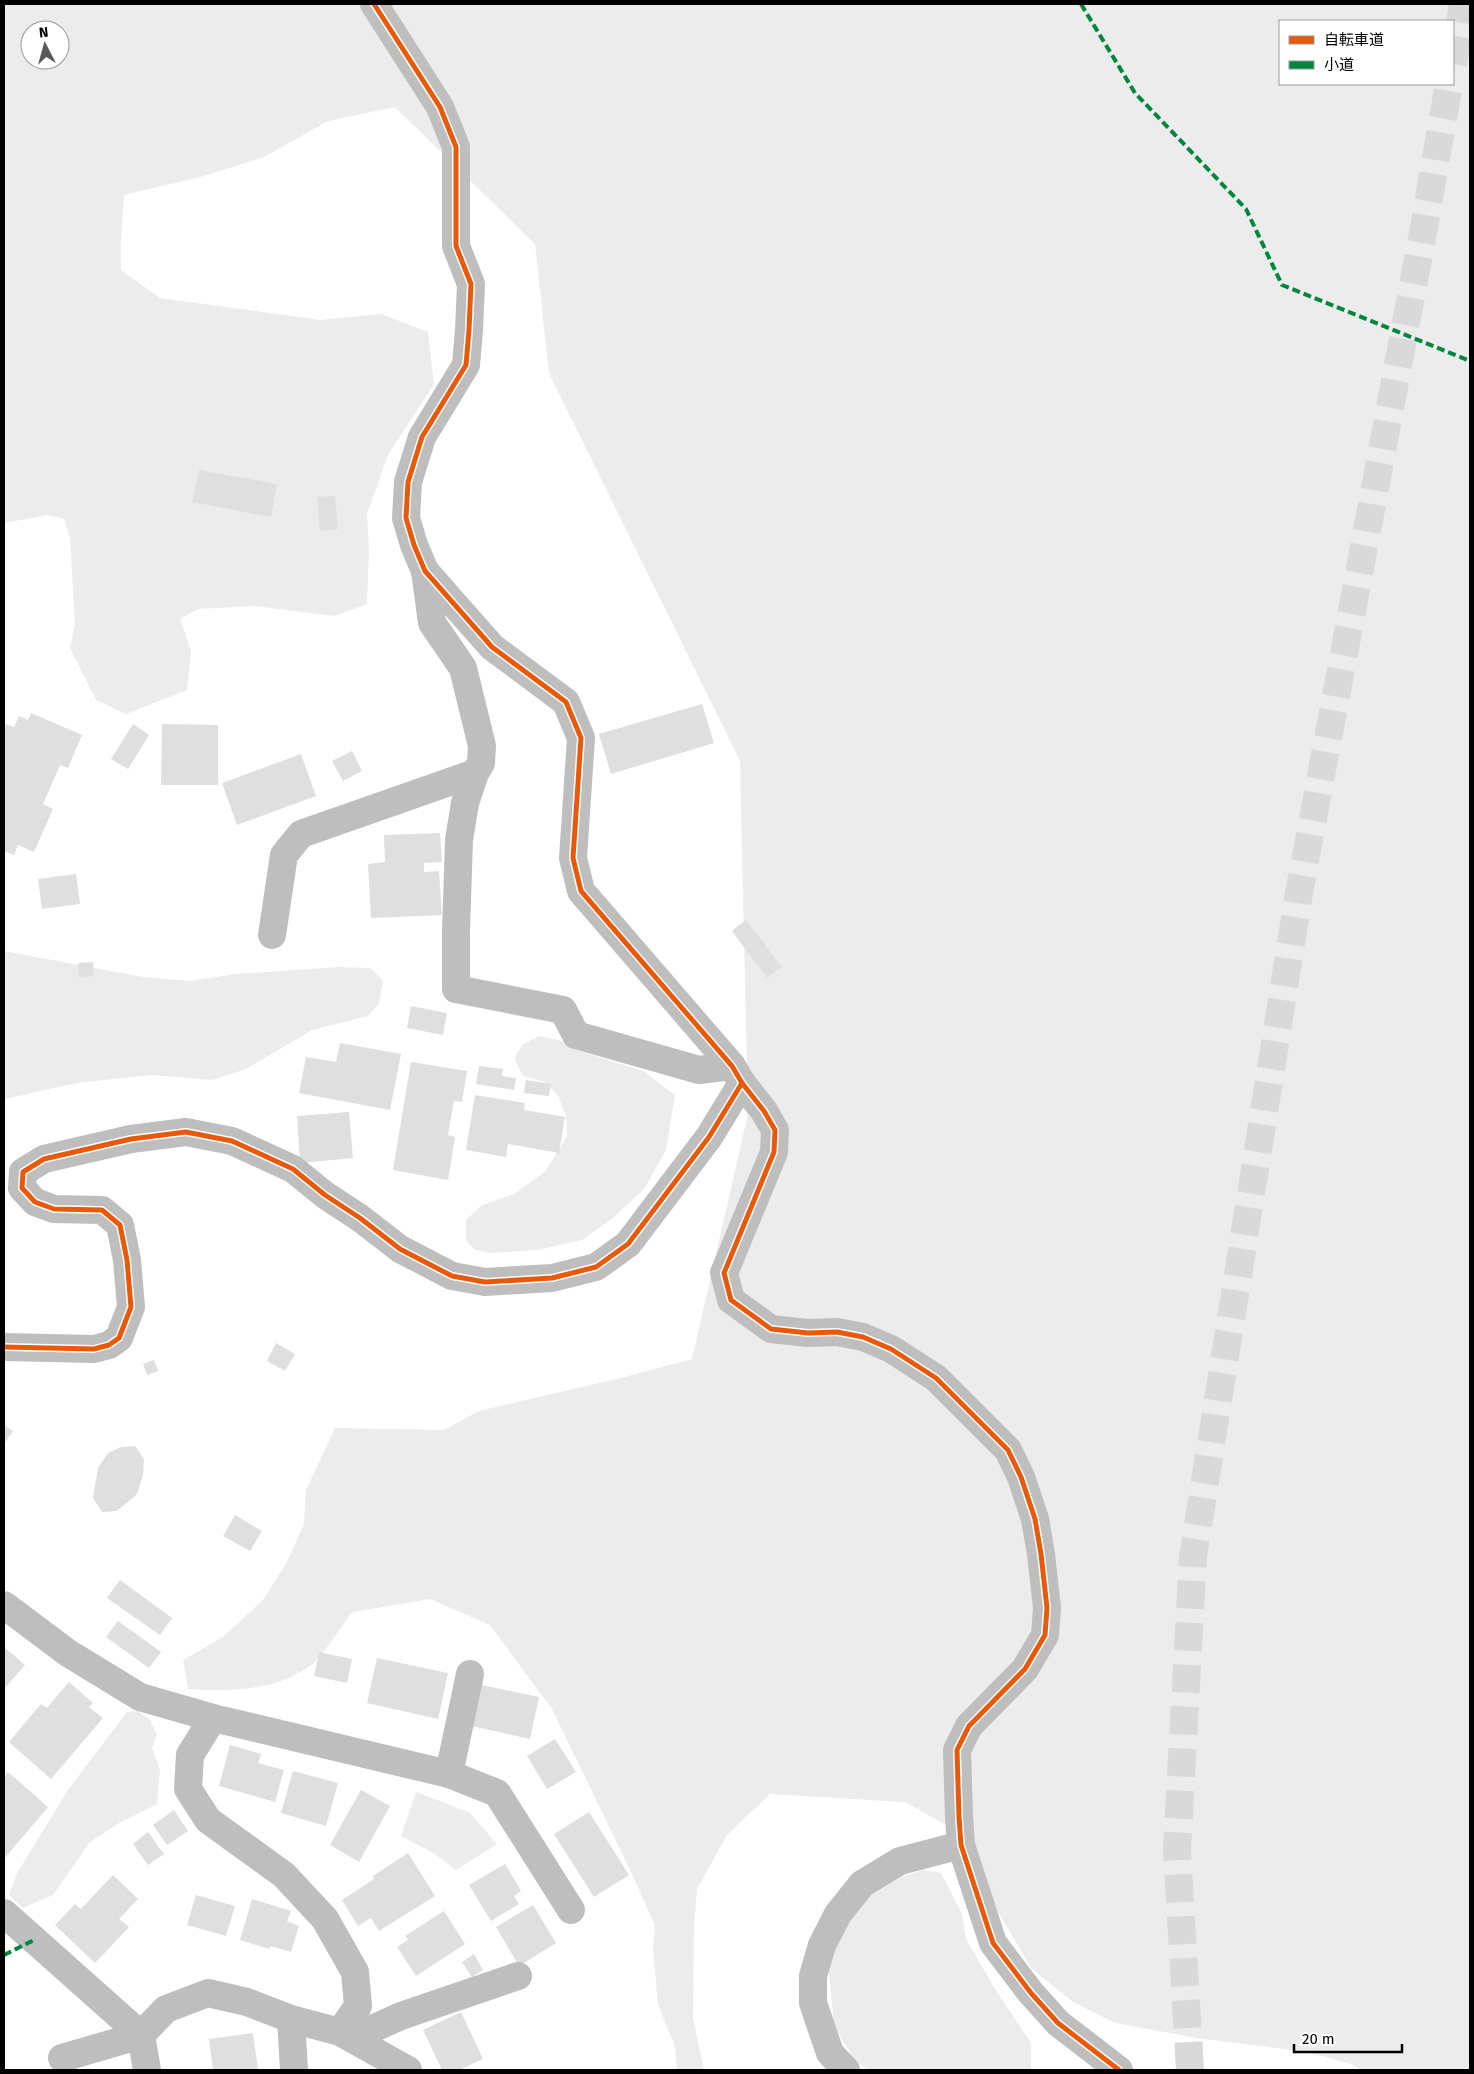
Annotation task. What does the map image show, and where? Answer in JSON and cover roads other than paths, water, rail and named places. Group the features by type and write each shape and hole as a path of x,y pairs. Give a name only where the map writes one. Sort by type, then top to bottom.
{"street":[{"path":"374,4 440,108 456,147 456,246 470,284 466,364 422,437 408,482 406,518 414,545 425,571 432,623 464,668 482,746 481,763 465,803 460,840 456,931 456,989 563,1010 576,1035 699,1070 737,1075"},
{"path":"425,571 492,648 566,702 581,738 572,858 581,891 737,1075 764,1111 775,1130 774,1152 724,1274 731,1300 771,1329 808,1333 837,1332 863,1337 891,1349 936,1378 1008,1450 1021,1477 1036,1519 1047,1608 1045,1635 1025,1669 969,1726 957,1750 958,1817 962,1845 993,1943 1031,1993 1058,2023 1119,2070"},
{"path":"272,935 284,855 301,834 475,774"},
{"path":"4,1347 94,1349 109,1345 119,1338 131,1308 128,1260 120,1225 102,1210 54,1210 35,1202 22,1188 23,1172 44,1159 131,1139 186,1132 232,1141 293,1169 325,1196 360,1218 400,1249 452,1276 485,1282 552,1278 596,1267 628,1244 709,1137 737,1075"},
{"path":"4,1606 68,1653 140,1697 213,1718 449,1774 497,1793 571,1910"},
{"path":"449,1774 470,1674"},
{"path":"213,1718 190,1755 188,1789 208,1820 284,1875 325,1919 356,1972 358,2006 346,2035"},
{"path":"846,2070 830,2053 813,2003 813,1976 822,1946 838,1914 862,1884 900,1861 962,1845"},
{"path":"4,1913 141,2035 147,2070"},
{"path":"346,2035 518,1976"},
{"path":"62,2058 141,2035 166,2009 208,1993 246,2002 292,2019 346,2035 408,2070"},
{"path":"292,2019 294,2070"}],"tunnel":[{"path":"1454,58 1463,4"},
{"path":"1190,2070 1177,1850 1193,1557 1299,893 1449,85"}]}
